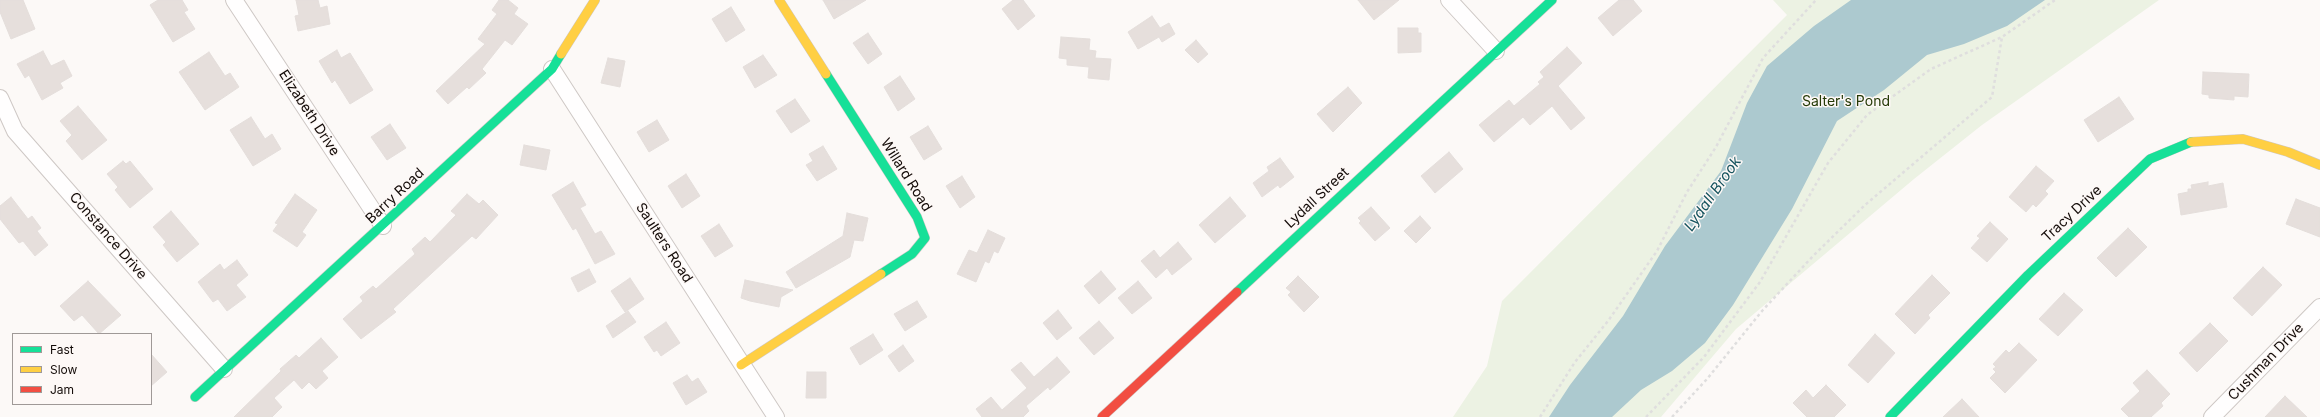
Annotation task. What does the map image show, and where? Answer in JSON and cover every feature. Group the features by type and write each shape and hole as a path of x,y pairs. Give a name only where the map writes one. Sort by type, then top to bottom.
{"street":[{"name":"Elizabeth Drive","path":"234,0 384,226"},
{"name":"Barry Road","path":"195,397 224,368 384,226 552,69 595,0"},
{"name":"Willard Road","path":"741,365 912,254 925,238 917,217 779,0"},
{"path":"1449,0 1496,51"},
{"name":"Lydall Street","path":"1102,417 1552,0"},
{"name":"Saulters Road","path":"552,69 741,365 776,417"},
{"name":"Constance Drive","path":"0,98 15,131 224,368"},
{"name":"Tracy Drive","path":"1890,417 2028,275 2150,159 2190,142 2243,139 2288,152 2320,165"},
{"name":"Cushman Drive","path":"2212,417 2320,307"}],"path":[{"path":"1540,417 1575,362 1608,321 1657,251 1687,192 1716,147 1763,58 1816,0"},
{"path":"1646,417 1704,357 1760,282 1828,164 1867,114 1931,69 2002,36 2055,0"},
{"path":"1672,417 1707,379 1762,311 1813,256 1865,205 1992,97 2000,62 2002,36"}],"green space":[{"name":"Salter's Pond","path":"1773,0 2159,0 1982,125 1914,179 1736,329 1661,417 1453,417 1487,366 1502,301 1787,15"}],"water":[{"name":"Salter's Pond","path":"1851,0 2045,0 2007,26 1964,44 1927,55 1884,90 1837,121 1792,209 1733,305 1705,343 1672,371 1641,390 1612,417 1549,417 1570,385 1623,316 1665,246 1721,171 1747,103 1767,66 1814,26"}],"building":[{"path":"0,0 23,0 35,29 11,39 0,12"},
{"path":"158,0 182,0 188,10 184,12 195,29 173,42 150,5"},
{"path":"296,0 318,0 320,8 327,6 330,24 298,31 295,16 299,15"},
{"path":"499,0 508,0 518,8 514,14 528,24 512,45 505,40 482,69 486,73 469,89 467,87 448,104 436,91 485,44 478,39 497,14 492,10"},
{"path":"823,0 866,0 834,19"},
{"path":"1013,0 1023,0 1035,16 1018,30 1002,9"},
{"path":"1358,0 1399,0 1374,20"},
{"path":"1619,0 1633,0 1642,11 1613,36 1598,18"},
{"path":"731,7 745,30 726,42 712,19"},
{"path":"1152,16 1160,28 1169,23 1175,34 1162,42 1159,37 1138,49 1128,32"},
{"path":"1398,28 1418,28 1418,33 1421,33 1421,52 1398,53"},
{"path":"868,33 882,54 868,64 853,43"},
{"path":"1061,37 1090,39 1089,50 1096,51 1095,58 1111,59 1109,80 1088,78 1089,67 1067,65 1067,59 1059,58"},
{"path":"1196,40 1208,54 1198,63 1185,50"},
{"path":"1567,47 1582,63 1558,86 1585,118 1571,130 1552,106 1530,125 1523,117 1494,142 1479,125 1509,100 1514,106 1540,84 1538,82 1544,77 1540,72"},
{"path":"337,50 341,58 350,53 373,90 350,104 335,80 332,83 319,61"},
{"path":"43,51 51,66 64,60 72,76 60,83 63,88 42,100 29,75 25,78 17,64"},
{"path":"209,52 225,76 230,73 239,87 205,110 179,72"},
{"path":"763,55 777,75 755,88 743,67"},
{"path":"608,58 625,61 620,87 601,83"},
{"path":"2203,72 2249,74 2248,97 2234,96 2234,100 2209,98 2209,95 2202,94"},
{"path":"900,76 915,99 898,111 884,87"},
{"path":"1348,87 1362,103 1333,132 1317,114"},
{"path":"2119,97 2134,119 2098,142 2084,120"},
{"path":"795,99 810,121 791,133 776,111"},
{"path":"78,106 107,140 82,160 66,141 72,135 60,121"},
{"path":"251,117 265,139 272,134 281,149 253,166 230,130"},
{"path":"657,120 669,140 649,152 637,132"},
{"path":"390,124 406,148 387,160 371,137"},
{"path":"928,126 942,149 924,160 910,137"},
{"path":"524,145 550,150 546,170 520,165"},
{"path":"823,146 837,169 817,181 806,165 813,161 809,154"},
{"path":"1449,152 1463,169 1435,193 1421,176"},
{"path":"1280,158 1294,177 1280,188 1278,185 1262,197 1253,183 1269,171 1267,167"},
{"path":"123,161 126,164 130,161 153,189 130,208 115,190 118,187 107,174"},
{"path":"2036,166 2054,181 2045,191 2048,194 2036,207 2033,204 2026,212 2009,197"},
{"path":"686,174 700,196 682,208 668,186"},
{"path":"962,176 975,197 960,208 946,186"},
{"path":"573,182 586,205 580,208 595,234 601,231 615,254 595,264 576,228 573,230 552,195"},
{"path":"2208,182 2208,186 2223,183 2227,207 2181,215 2178,194 2188,192 2188,189 2192,189 2191,185"},
{"path":"295,194 317,210 302,232 306,235 297,247 273,231 278,224 275,223"},
{"path":"467,194 479,204 483,200 498,215 476,239 472,236 393,309 396,312 361,339 343,319 363,301 360,297 373,286 376,289 415,254 412,249 425,237 430,242 456,215 451,211"},
{"path":"11,197 28,219 32,216 41,228 37,231 48,245 35,256 23,241 19,243 0,219 0,206"},
{"path":"1230,197 1246,216 1215,243 1199,225"},
{"path":"2296,199 2320,208 2320,237 2286,224"},
{"path":"1371,207 1390,228 1375,241 1359,223 1361,221 1358,218"},
{"path":"171,211 199,244 177,262 163,245 166,242 153,227"},
{"path":"847,213 868,218 863,241 854,240 850,257 796,288 786,272 843,236"},
{"path":"1420,216 1431,228 1416,243 1404,231"},
{"path":"1990,222 2008,239 1987,262 1971,248 1980,238 1977,236"},
{"path":"719,224 733,246 715,257 701,236"},
{"path":"2128,228 2147,247 2116,277 2097,258"},
{"path":"988,230 1005,238 998,253 994,251 989,263 985,261 976,282 957,274 969,250 977,253"},
{"path":"1178,242 1192,259 1172,275 1167,268 1156,278 1141,261 1154,250 1160,258"},
{"path":"237,260 248,275 236,285 246,297 227,311 218,299 213,302 198,282 220,264 224,270"},
{"path":"2263,267 2282,285 2252,316 2233,298"},
{"path":"589,269 596,282 578,292 571,278"},
{"path":"1101,271 1116,289 1099,304 1084,286"},
{"path":"1932,275 1950,293 1928,315 1930,318 1915,334 1895,314"},
{"path":"1298,276 1319,297 1304,312 1288,295 1291,292 1286,288"},
{"path":"630,278 644,299 625,312 611,291"},
{"path":"745,280 793,290 781,297 779,307 750,301 741,298"},
{"path":"88,281 121,315 100,333 98,333 82,315 74,321 60,306"},
{"path":"1138,281 1152,298 1132,314 1118,298"},
{"path":"2064,293 2083,310 2058,336 2039,319"},
{"path":"917,301 927,317 905,331 894,314"},
{"path":"1058,310 1072,328 1057,340 1043,323"},
{"path":"628,311 636,322 613,338 606,326"},
{"path":"1099,321 1114,338 1094,355 1079,338"},
{"path":"666,322 680,343 661,356 657,350 654,352 644,337"},
{"path":"2210,323 2228,341 2197,372 2179,353"},
{"path":"873,334 883,350 860,365 850,348"},
{"path":"1875,334 1895,353 1868,383 1848,365"},
{"path":"321,338 338,357 322,371 328,378 316,389 309,382 302,389 294,380 274,398 282,407 272,417 234,417 281,371 280,369 296,355 299,358"},
{"path":"2019,343 2037,360 2005,393 1990,378 1996,372 1993,369 1996,367 1993,364 2006,350 2009,353"},
{"path":"903,345 914,361 899,372 888,356"},
{"path":"152,355 167,372 152,385"},
{"path":"1057,357 1070,372 1050,390 1048,387 1026,406 1029,411 1023,417 982,417 976,409 991,397 1002,410 1027,388 1011,370 1021,362 1034,377"},
{"path":"2147,370 2170,394 2161,403 2163,406 2151,417 2129,417 2121,409 2140,391 2133,383"},
{"path":"807,372 826,372 826,398 806,398"},
{"path":"687,375 692,382 698,378 707,392 686,405 673,383"},
{"path":"1826,385 1846,405 1834,417 1807,417 1793,403 1806,390 1813,398"},
{"path":"2285,396 2307,417 2265,417"},
{"path":"1962,399 1979,417 1943,417"}],"traffic: fast":[{"path":"1237,292 1552,0"},
{"path":"195,397 552,69 561,54"},
{"path":"826,74 917,217 925,238 912,254 881,274"},
{"path":"1890,417 2028,275 2150,159 2191,142"}],"traffic: slow":[{"path":"561,54 595,0"},
{"path":"779,0 826,74"},
{"path":"2191,142 2243,139 2288,152 2320,165"},
{"path":"741,365 881,274"}],"traffic: jam":[{"path":"1102,417 1237,292"}],"water label":[{"name":"Lydall Brook","path":"1713,194"}]}
